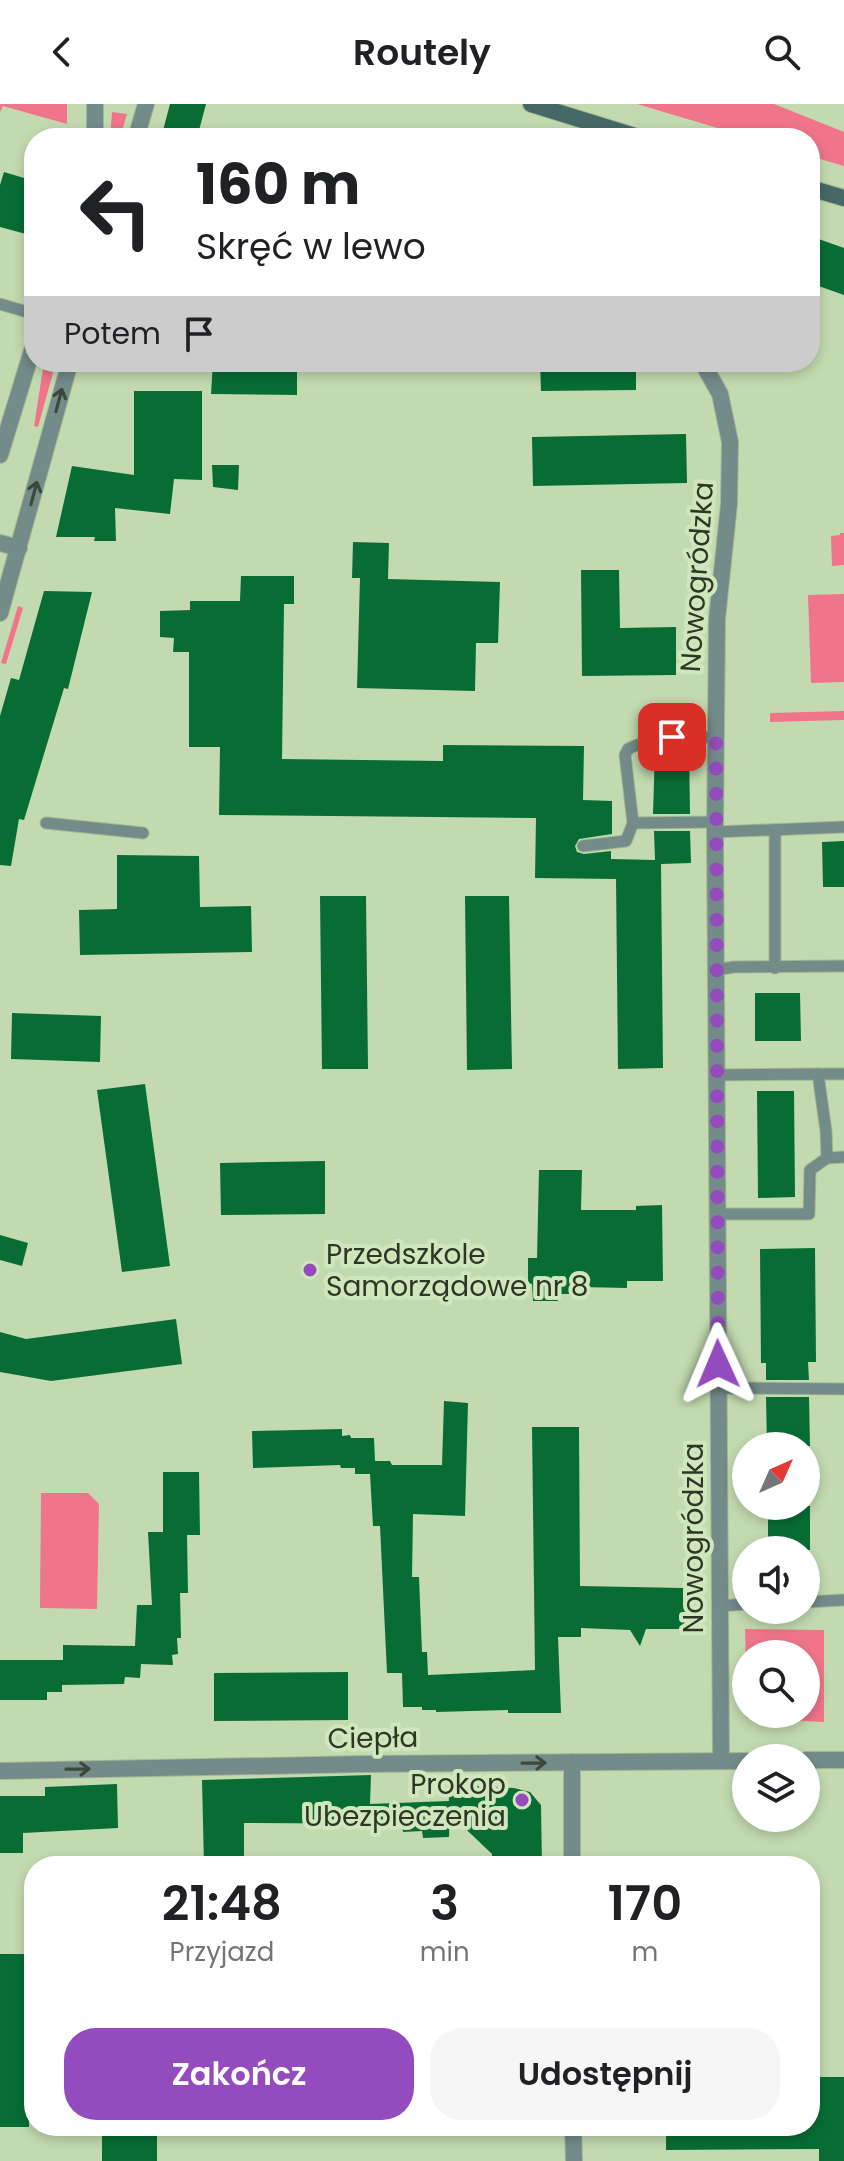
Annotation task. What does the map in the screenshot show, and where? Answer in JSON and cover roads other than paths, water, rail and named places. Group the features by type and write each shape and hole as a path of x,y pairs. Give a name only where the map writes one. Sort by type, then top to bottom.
{"main road":[{"path":"531,104 609,128"},
{"path":"820,191 844,198"}],"street":[{"path":"95,104 95,128"},
{"path":"139,128 146,104"},
{"path":"0,455 25,372"},
{"path":"0,613 67,372"},
{"name":"Nowogródzka","path":"708,372 720,394 730,442 729,504 718,600 715,827 721,1761"},
{"path":"0,543 19,548"},
{"path":"820,1760 844,1760"},
{"name":"Ciepła","path":"0,1771 732,1761"},
{"path":"572,1762 572,1856"},
{"path":"573,2136 574,2161"}],"lane":[{"path":"0,304 24,311"},
{"path":"583,846 626,841 633,823 625,755 628,749 642,741 716,737"},
{"path":"46,823 143,833"},
{"path":"633,823 775,830 844,827"},
{"path":"775,830 775,968"},
{"path":"715,970 734,967 844,966"},
{"path":"818,1074 827,1158"},
{"path":"716,1075 844,1074"},
{"path":"717,1214 809,1214 810,1170 827,1158 844,1157"},
{"path":"719,1388 844,1389"},
{"path":"820,1601 844,1600"},
{"path":"720,1606 732,1605"}],"place":[{"name":"Przedszkole Samorządowe nr 8","path":"310,1270"},
{"name":"Prokop Ubezpieczenia","path":"522,1800"}]}
